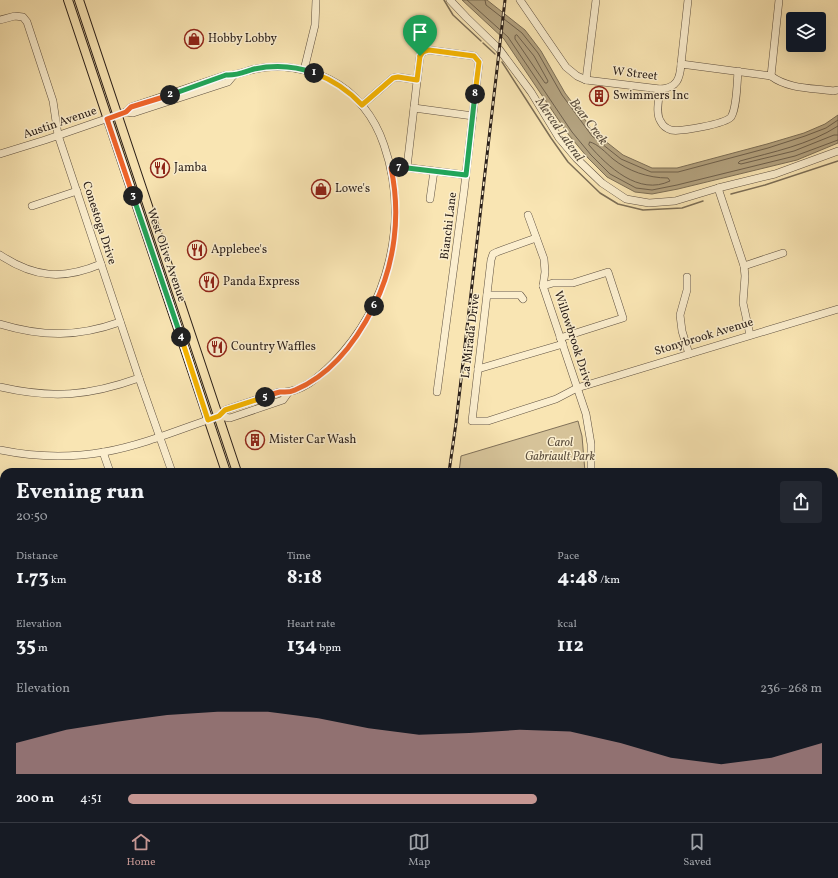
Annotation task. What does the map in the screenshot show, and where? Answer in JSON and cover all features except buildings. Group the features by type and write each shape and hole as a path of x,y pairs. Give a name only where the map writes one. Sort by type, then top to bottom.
{"main road":[{"name":"West Olive Avenue","path":"68,0 225,468"},
{"name":"West Olive Avenue","path":"79,0 122,113 236,468"}],"street":[{"path":"304,70 317,12 316,0"},
{"path":"450,0 499,49 531,92 559,138 576,158 602,183 626,199 649,203 675,201 718,188 790,170 838,151"},
{"name":"W Street","path":"520,0 566,67 577,76 586,80 660,89 667,88 676,82 680,71 680,64"},
{"path":"586,80 596,0"},
{"path":"688,0 680,64 771,76 777,81 786,84 833,91 838,90"},
{"path":"771,76 780,0"},
{"name":"Conestoga Drive","path":"0,20 14,16 23,16 27,22 53,100 58,135 120,322 171,468"},
{"name":"Bianchi Lane","path":"417,80 420,56 423,52 429,50 474,56 479,62 466,175 437,392"},
{"name":"Austin Avenue","path":"0,450 47,456 65,456 103,452 160,436 208,420 219,416 225,410 279,392 288,393 307,384 327,370 349,346 375,303 382,285 390,261 394,238 396,209 391,168 389,158 375,122 362,105 349,92 329,79 304,70 282,66 265,67 233,76 226,75 158,105 133,113 122,113"},
{"path":"660,89 658,117 663,125 671,130 718,124 725,122 731,117 734,109 738,71"},
{"name":"Austin Avenue","path":"0,154 107,119 122,113 131,107 228,82 233,76"},
{"path":"362,105 393,78 398,77 417,80 407,167"},
{"path":"414,108 473,116"},
{"path":"391,168 407,167 466,175"},
{"path":"430,199 434,171"},
{"path":"718,188 744,266 745,276 743,303 750,335"},
{"path":"32,206 77,191"},
{"name":"Willowbrook Drive","path":"528,215 544,264 543,286 586,414 589,432 591,468"},
{"name":"La Mirada Drive","path":"472,420 491,260 493,254 536,238"},
{"path":"744,266 783,253"},
{"path":"0,255 23,269 48,274 77,272 101,264"},
{"path":"478,369 562,341 623,318 608,272 573,283 552,283 543,286"},
{"path":"687,277 687,290 680,315 682,332 688,354"},
{"path":"487,295 520,295 523,299"},
{"name":"Stonybrook Avenue","path":"472,420 488,421 556,399 577,388 838,309"},
{"path":"0,324 20,330 57,334 89,331 120,322"},
{"path":"0,387 19,392 65,395 102,390 139,378"},
{"path":"103,452 109,468"}],"green space":[{"name":"Carol Gabriault Park","path":"578,421 582,436 585,468 460,468 461,456"}],"water":[{"path":"462,0 487,0 525,30 541,51 565,93 595,133 623,155 652,168 677,168 767,144 804,133 825,124 838,115 838,143 797,160 678,189 652,194 635,192 607,177 588,158 568,134 504,39"}],"waterway":[{"name":"Merced Lateral","path":"444,0 453,15 481,41"},
{"name":"Merced Lateral","path":"483,43 495,54"},
{"name":"Merced Lateral","path":"502,62 568,162 600,193 618,204 643,210 682,208 703,201"},
{"name":"Merced Lateral","path":"731,194 765,185 838,161"}],"railway":[{"path":"450,468 505,0"}],"place":[{"name":"Hobby Lobby","path":"194,39"},
{"name":"Swimmers Inc","path":"599,96"},
{"name":"Jamba","path":"160,168"},
{"name":"Lowe's","path":"321,189"},
{"name":"Applebee's","path":"197,250"},
{"name":"Panda Express","path":"209,282"},
{"name":"Country Waffles","path":"217,347"},
{"name":"Mister Car Wash","path":"255,440"}],"route":[{"path":"429,50 474,56 479,62 466,175 402,167 391,168 396,209 394,238 390,261 385,278 370,314 349,346 327,370 294,391 288,393 279,392 225,410 219,416 208,420 107,119 126,112 131,107 226,75 233,76 265,67 282,66 304,70 329,79 349,92 362,105 393,78 398,77 417,80 420,56 423,52 429,50"}],"water label":[{"name":"Bear Creek","path":"588,122"}]}
